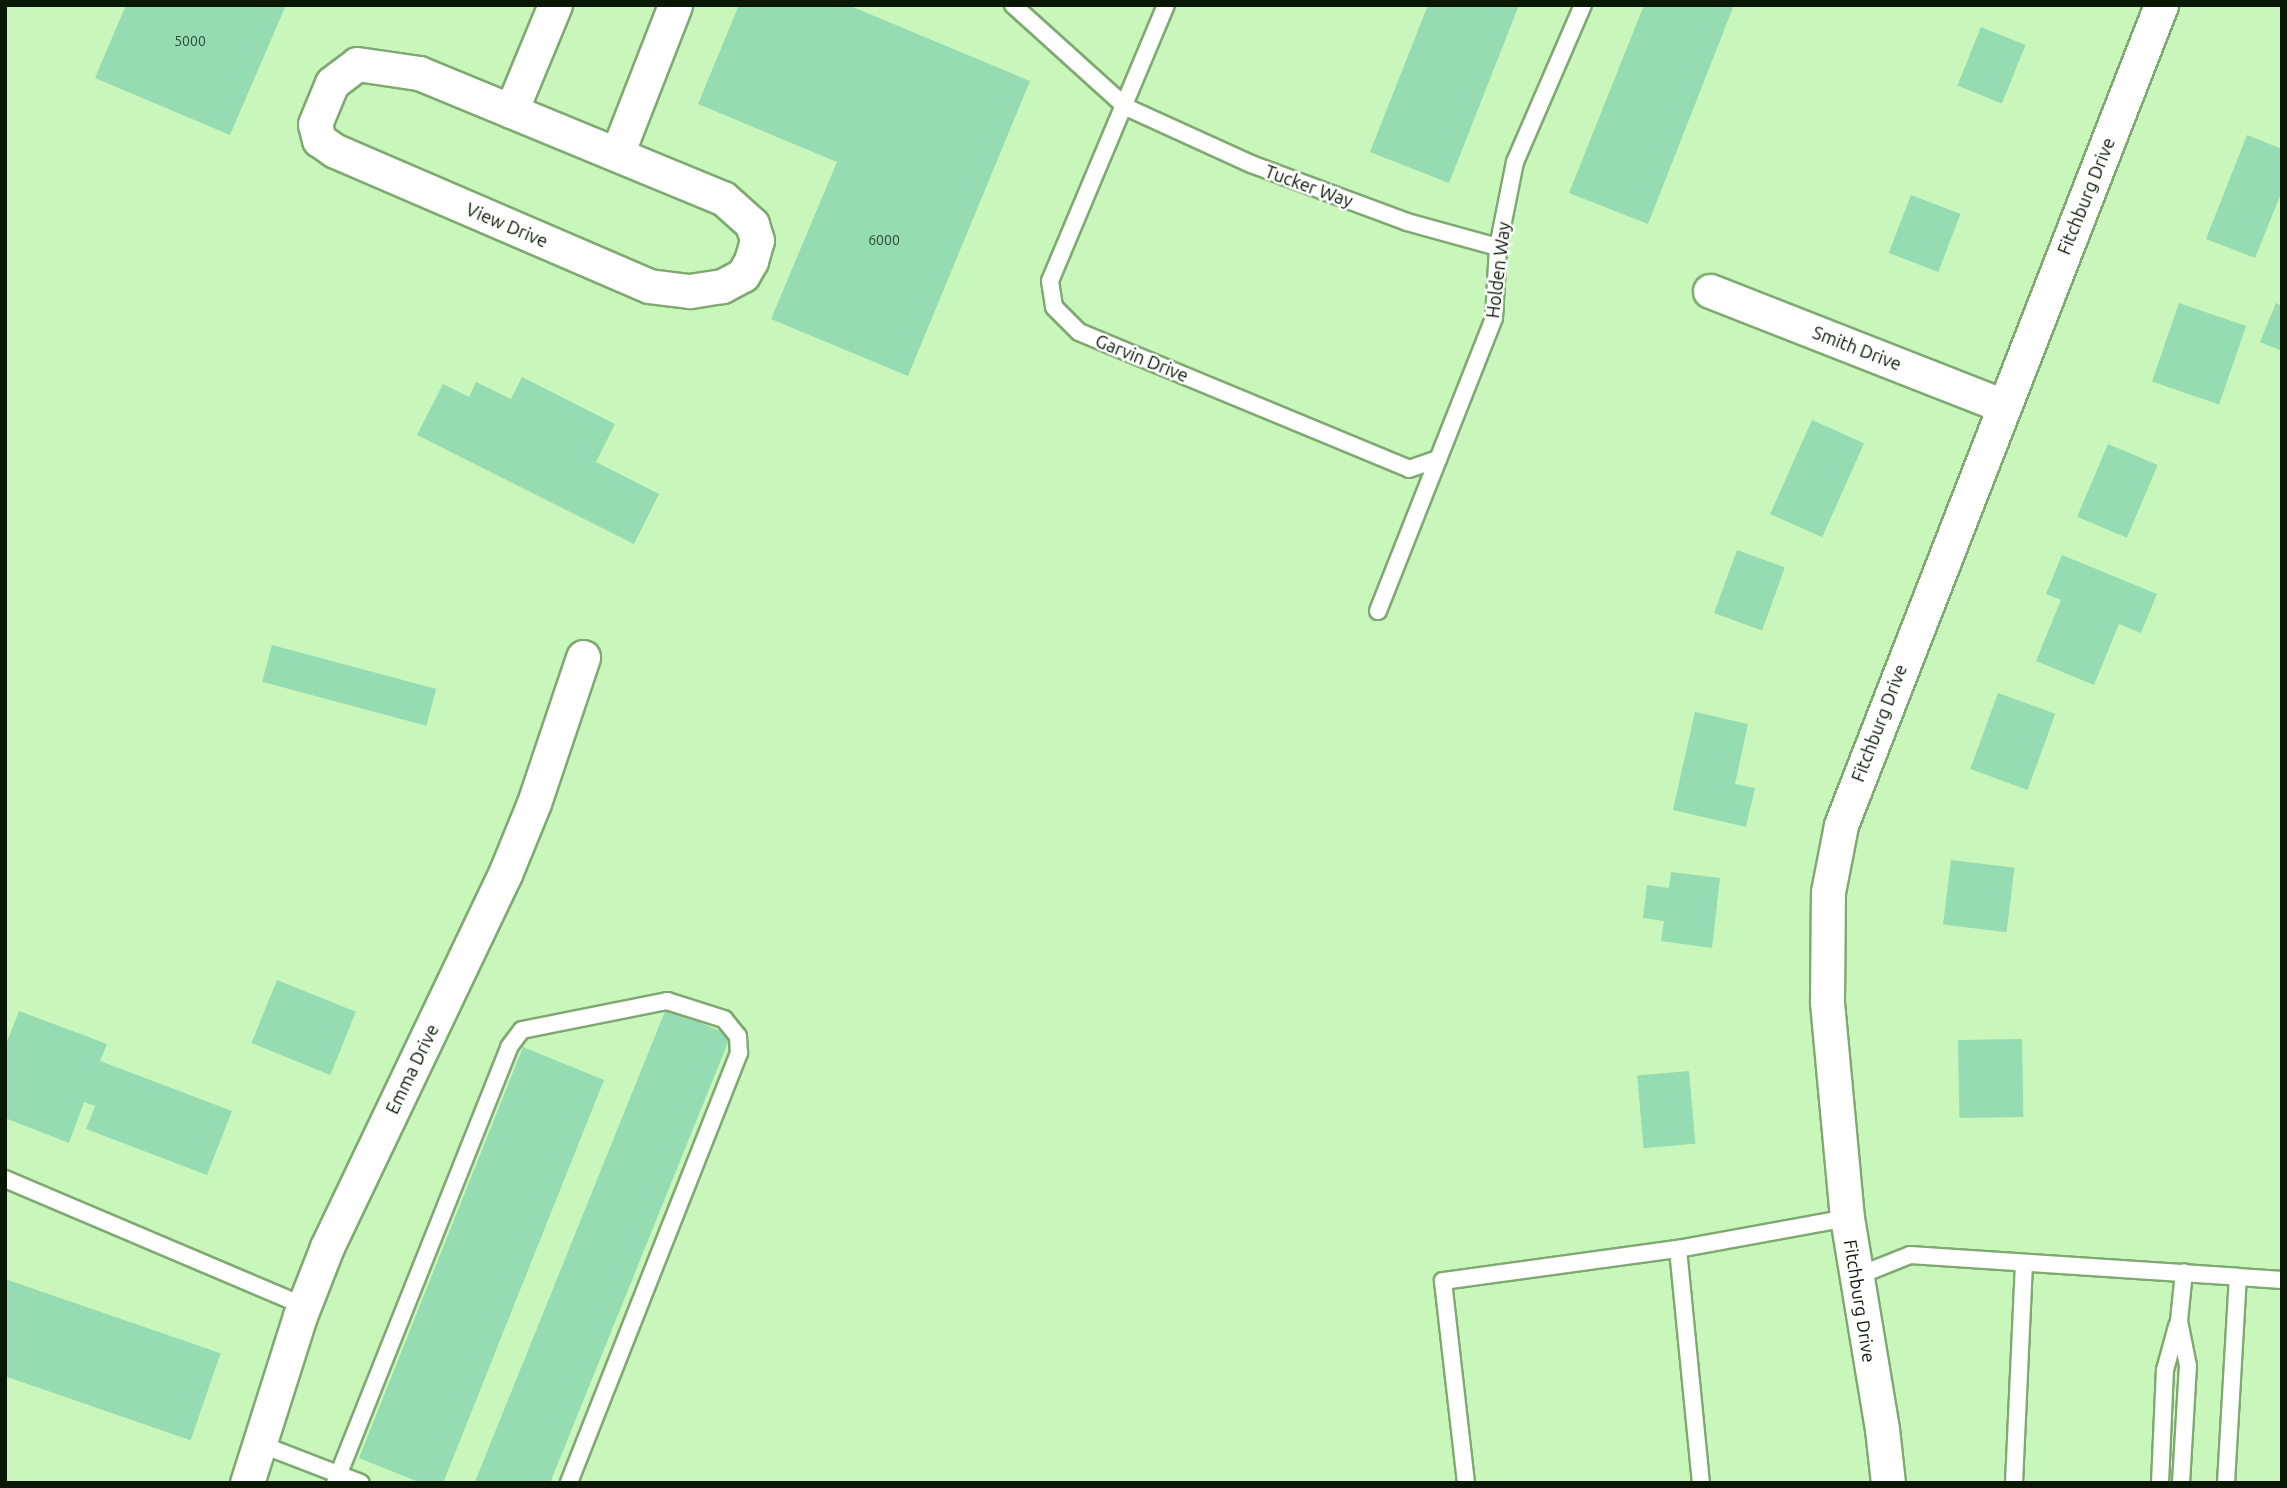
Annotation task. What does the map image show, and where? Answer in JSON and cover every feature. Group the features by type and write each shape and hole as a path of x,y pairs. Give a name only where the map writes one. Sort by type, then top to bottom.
{"street":[{"path":"511,111 555,5"},
{"path":"617,154 675,5"},
{"name":"Fitchburg Drive","path":"1888,1483 1882,1429 1846,1218 1827,1001 1828,892 1841,825 2161,5"},
{"name":"View Drive","path":"357,65 419,73 511,111 723,198 743,212 752,223 757,240 743,275 722,286 690,291 649,286 335,151 319,140 315,124 332,83 357,65"},
{"name":"Smith Drive","path":"1710,291 2003,406"},
{"name":"Emma Drive","path":"247,1483 304,1306 350,1196 505,874 534,803 583,657"}],"lane":[{"name":"Tucker Way","path":"1013,5 1126,107 1251,164 1407,222 1499,247"},
{"name":"Garvin Drive","path":"1166,5 1126,107 1050,281 1054,307 1079,332 1409,469 1438,459"},
{"name":"Holden Way","path":"1378,611 1494,318 1499,247 1515,162 1583,5"},
{"path":"337,1478 509,1047 522,1030 667,1001 724,1019 738,1036 740,1053 569,1483"},
{"path":"5,1179 304,1306"},
{"path":"1466,1483 1443,1281 1678,1248 1846,1218"},
{"path":"1678,1248 1701,1483"},
{"path":"1855,1277 1910,1255 2282,1280"},
{"path":"2014,1482 2024,1264"},
{"path":"2160,1483 2165,1370 2179,1321 2184,1272"},
{"path":"2226,1483 2238,1277"},
{"path":"2179,1321 2188,1366 2181,1483"},
{"path":"260,1444 337,1478 361,1483"}],"building":[{"path":"126,5 286,5 230,135 95,78"},
{"path":"739,5 848,5 1030,81 908,376 771,319 837,162 698,104"},
{"path":"1428,5 1519,5 1449,183 1370,152"},
{"path":"1644,5 1734,5 1648,224 1569,193"},
{"path":"1981,27 2026,45 2002,103 1957,85"},
{"path":"2247,135 2282,149 2282,191 2255,258 2206,239"},
{"path":"1911,195 1960,214 1938,272 1889,253"},
{"path":"2179,303 2246,326 2219,405 2152,381"},
{"path":"2276,303 2282,306 2282,351 2260,342"},
{"path":"522,377 615,424 596,462 659,494 634,544 417,435 443,384 469,397 476,382 511,399"},
{"path":"1812,420 1864,443 1822,537 1770,514"},
{"path":"2108,444 2158,465 2127,538 2077,517"},
{"path":"1737,550 1785,567 1762,630 1714,613"},
{"path":"2062,555 2157,594 2141,633 2119,624 2094,685 2036,661 2061,600 2046,594"},
{"path":"272,645 436,689 426,726 262,682"},
{"path":"1998,693 2055,714 2028,790 1970,769"},
{"path":"1695,712 1748,724 1735,784 1755,788 1746,827 1673,810"},
{"path":"1951,860 2015,868 2007,932 1943,925"},
{"path":"1671,872 1720,878 1712,948 1661,941 1664,921 1643,918 1647,885 1669,888"},
{"path":"277,980 356,1012 330,1075 252,1043"},
{"path":"666,1009 731,1035 550,1483 475,1482"},
{"path":"19,1011 107,1044 100,1061 232,1111 207,1175 86,1129 95,1106 84,1102 69,1143 5,1118 5,1047"},
{"path":"2022,1039 2023,1117 1959,1118 1958,1040"},
{"path":"523,1047 604,1080 443,1483 421,1483 359,1458"},
{"path":"1689,1071 1695,1144 1644,1148 1637,1076"},
{"path":"5,1279 221,1353 191,1440 5,1376"}]}
